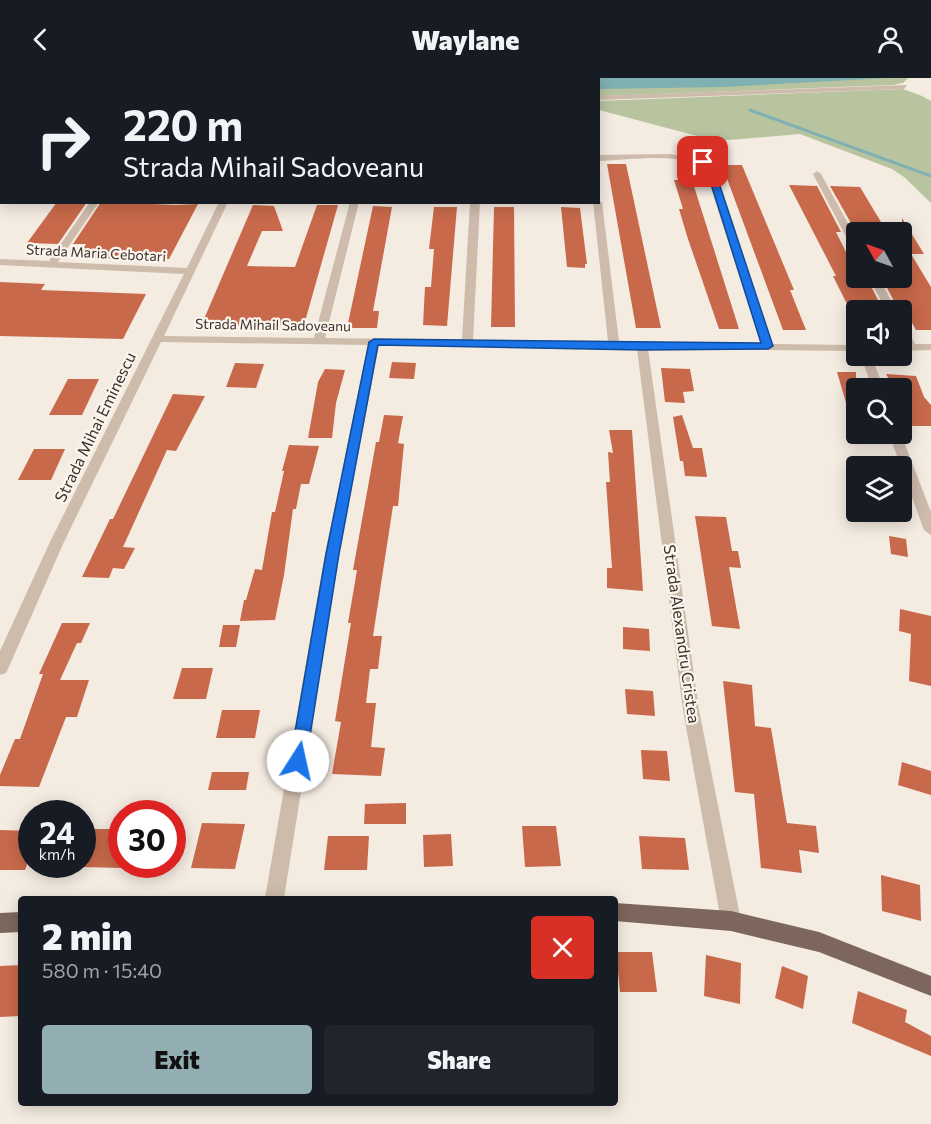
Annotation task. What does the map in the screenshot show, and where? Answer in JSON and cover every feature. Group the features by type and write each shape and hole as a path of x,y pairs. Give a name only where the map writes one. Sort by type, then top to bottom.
{"main road":[{"path":"618,912 731,921 819,942 931,986"},
{"path":"0,923 18,922"}],"street":[{"path":"600,98 904,87"},
{"path":"600,158 679,158 703,162 711,171 768,346"},
{"path":"817,174 846,228"},
{"path":"51,265 94,204"},
{"name":"Strada Mihai Eminescu","path":"0,669 56,544 223,204"},
{"path":"318,341 354,204"},
{"path":"467,343 474,204"},
{"path":"597,204 614,346"},
{"name":"Strada Maria Cebotari","path":"0,262 190,272"},
{"name":"Strada Mihail Sadoveanu","path":"156,339 846,348"},
{"path":"275,896 332,554 374,342"},
{"name":"Strada Alexandru Cristea","path":"642,346 691,710 731,921"},
{"path":"912,348 931,348"},
{"path":"899,444 931,530"}],"green space":[{"path":"600,78 908,78 903,83 600,96"},
{"path":"903,89 931,101 931,203 904,177 892,169 800,134 716,141 600,110 600,101"}],"water":[{"path":"600,78 888,78 723,87 600,89"}],"building":[{"path":"607,164 626,164 661,328 636,328"},
{"path":"722,165 742,165 794,290 790,290 806,330 783,330"},
{"path":"674,180 692,180 739,329 719,329 688,239 679,209 683,209"},
{"path":"789,185 817,186 841,232 836,232 846,252 846,288 872,288 878,300 846,300 846,302 833,276 836,276"},
{"path":"830,186 860,187 881,222 850,222"},
{"path":"56,204 86,204 58,244 27,243"},
{"path":"100,204 198,204 169,259 78,258 86,244 73,244"},
{"path":"253,205 274,206 283,231 262,231 247,266 295,267 317,205 338,205 304,325 201,326"},
{"path":"373,206 392,207 373,311 379,311 377,328 347,328"},
{"path":"434,207 457,207 447,326 423,325 425,287 431,287 434,249 429,249"},
{"path":"494,207 514,207 515,327 491,327"},
{"path":"561,207 580,208 587,264 585,268 567,267"},
{"path":"912,234 924,254 912,254"},
{"path":"912,256 931,287 931,330 916,330 912,323 912,300 893,300 887,288 912,288"},
{"path":"0,282 45,284 41,290 146,294 123,339 0,336"},
{"path":"392,362 416,363 414,379 389,378"},
{"path":"235,363 264,364 256,388 226,387"},
{"path":"661,368 690,369 694,391 683,392 685,403 665,402"},
{"path":"325,369 345,370 336,403 332,438 308,438 318,382"},
{"path":"837,372 856,372 856,378 846,378 846,403"},
{"path":"886,374 916,376 924,397 931,405 931,426 912,426 912,378 888,378"},
{"path":"68,379 99,379 82,415 49,415"},
{"path":"173,394 205,396 176,451 167,450 123,547 135,548 124,569 113,568 109,578 82,577 110,519 113,519"},
{"path":"384,415 403,416 398,443 404,444 398,506 393,506 373,636 382,636 378,669 370,669 366,703 376,703 371,747 385,748 381,776 332,774 341,722 335,721 357,570 353,570 376,442 379,442"},
{"path":"682,415 693,448 702,448 707,477 685,476 683,461 680,461 673,417"},
{"path":"609,430 632,430 643,591 607,588 607,568 612,568 606,482 610,482 608,452 613,453"},
{"path":"289,445 319,446 309,484 301,484 296,509 293,509 275,620 240,621 244,600 246,600 255,569 262,570 272,512 275,512"},
{"path":"34,449 65,449 51,480 18,480"},
{"path":"695,516 726,517 732,551 738,551 741,568 729,567 740,629 712,626"},
{"path":"889,536 906,539 908,557 891,554"},
{"path":"900,609 931,616 931,686 909,681 911,634 899,631"},
{"path":"62,623 90,623 81,643 77,643 60,680 89,680 77,717 66,717 39,787 0,786 0,775 15,739 20,739 43,674 39,674"},
{"path":"223,625 240,625 236,647 219,647"},
{"path":"623,627 649,629 650,651 623,649"},
{"path":"182,668 213,668 206,699 173,699"},
{"path":"723,681 752,685 755,726 771,728 787,823 816,826 819,853 799,850 802,873 761,868 754,794 735,792"},
{"path":"625,689 653,691 655,716 627,714"},
{"path":"222,710 260,710 255,738 216,738"},
{"path":"641,750 667,751 670,781 643,779"},
{"path":"902,762 931,771 931,795 898,785"},
{"path":"212,772 249,772 246,790 208,790"},
{"path":"406,803 406,824 364,824 365,804"},
{"path":"202,823 245,824 235,869 191,868"},
{"path":"522,826 556,826 561,866 525,867"},
{"path":"96,829 108,829 108,868 96,867"},
{"path":"0,830 18,831 18,870 0,870"},
{"path":"451,834 453,866 424,867 423,835"},
{"path":"328,836 369,836 367,870 324,870"},
{"path":"639,836 685,838 689,870 642,869"},
{"path":"881,875 920,885 921,921 882,911"},
{"path":"618,952 652,952 657,992 620,992"},
{"path":"706,955 741,963 740,1004 704,996"},
{"path":"18,965 18,1016 0,1017 0,966"},
{"path":"782,966 808,976 803,1009 775,998"},
{"path":"858,991 907,1010 905,1022 931,1036 931,1056 852,1023"}],"waterway":[{"path":"750,110 931,176"}],"route":[{"path":"298,761 332,554 374,342 768,346 711,171 703,162"}]}
